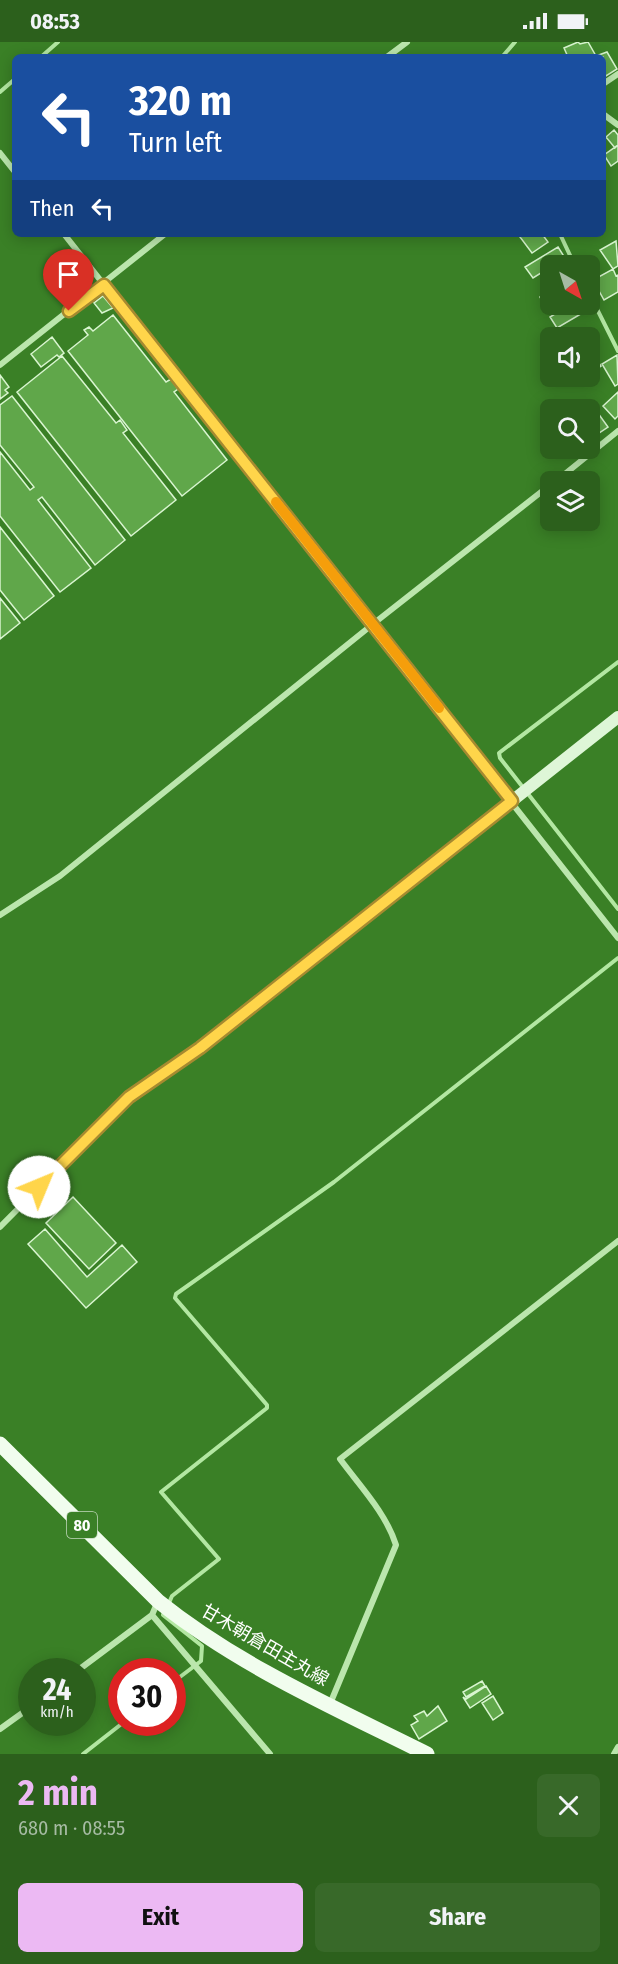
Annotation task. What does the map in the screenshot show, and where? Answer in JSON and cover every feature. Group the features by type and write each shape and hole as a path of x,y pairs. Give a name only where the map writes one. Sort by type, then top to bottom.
{"main road":[{"name":"甘木朝倉田主丸線","path":"0,1444 161,1608 222,1647 427,1754"}],"street":[{"path":"391,54 407,42"},
{"path":"0,153 12,168"},
{"path":"66,237 618,938"},
{"path":"0,364 104,285 161,237"},
{"path":"568,471 618,430"},
{"path":"0,915 60,876 540,493"},
{"path":"0,1227 129,1097 211,1039 618,717"},
{"path":"325,1702 396,1545 392,1529 340,1459 618,1241"},
{"path":"95,1658 161,1608 195,1666 270,1754"},
{"path":"0,1729 18,1716"},
{"path":"614,1754 618,1748"}],"building":[{"path":"578,42 580,44 588,42 595,54 567,54 564,48"},
{"path":"607,52 617,69 606,76 606,54 602,54"},
{"path":"614,130 618,135 618,145 615,148 606,137"},
{"path":"618,145 618,161 611,166 606,154"},
{"path":"520,237 544,237 548,242 532,253"},
{"path":"616,241 618,266 613,269 600,250"},
{"path":"558,247 563,255 545,255"},
{"path":"540,258 540,274 533,278 525,267"},
{"path":"613,269 616,276 618,275 618,292 604,300 600,293 600,276"},
{"path":"103,296 113,308 102,313 94,303"},
{"path":"113,315 166,382 171,379 178,389 174,392 227,460 182,496 68,351 88,335 84,330 89,327 93,331"},
{"path":"553,315 579,315 559,327 550,317"},
{"path":"52,337 64,353 59,357 57,355 41,367 31,354"},
{"path":"617,355 618,384 615,386 602,364"},
{"path":"62,356 116,423 120,420 127,430 123,433 176,500 131,536 17,392"},
{"path":"0,375 9,387 5,390 8,393 0,399"},
{"path":"618,392 618,416 615,419 603,406"},
{"path":"12,396 125,540 95,565 42,497 38,500 91,568 60,592 0,516 0,452 30,490 34,487 0,445 0,405"},
{"path":"600,416 608,427 600,432"},
{"path":"0,527 54,596 24,620 0,590"},
{"path":"0,598 20,623 0,639"},
{"path":"58,1186 67,1198 45,1216 35,1205"},
{"path":"73,1197 116,1243 89,1269 46,1223"},
{"path":"45,1229 87,1277 122,1245 137,1262 86,1308 28,1244"},
{"path":"482,1681 485,1686 466,1697 463,1692"},
{"path":"486,1686 491,1694 470,1708 463,1697 466,1699"},
{"path":"493,1696 503,1713 493,1720 482,1703"},
{"path":"438,1706 447,1721 419,1739 411,1725 418,1721 414,1716 424,1711 427,1716"}],"waterway":[{"path":"44,54 58,42"},
{"path":"505,54 515,42"},
{"path":"0,92 12,82"},
{"path":"561,237 570,255"},
{"path":"600,315 618,351"},
{"path":"618,662 499,753 500,758 618,909"},
{"path":"169,1603 172,1596 219,1559 161,1492 267,1408 267,1405 175,1298 176,1294 334,1182 618,958"},
{"path":"164,1612 163,1615 202,1646 201,1661 186,1672"},
{"path":"83,1754 108,1734"}],"slow traffic":[{"path":"276,502 439,708"}],"route":[{"path":"39,1187 129,1097 200,1048 512,801 104,285 69,311"}]}
